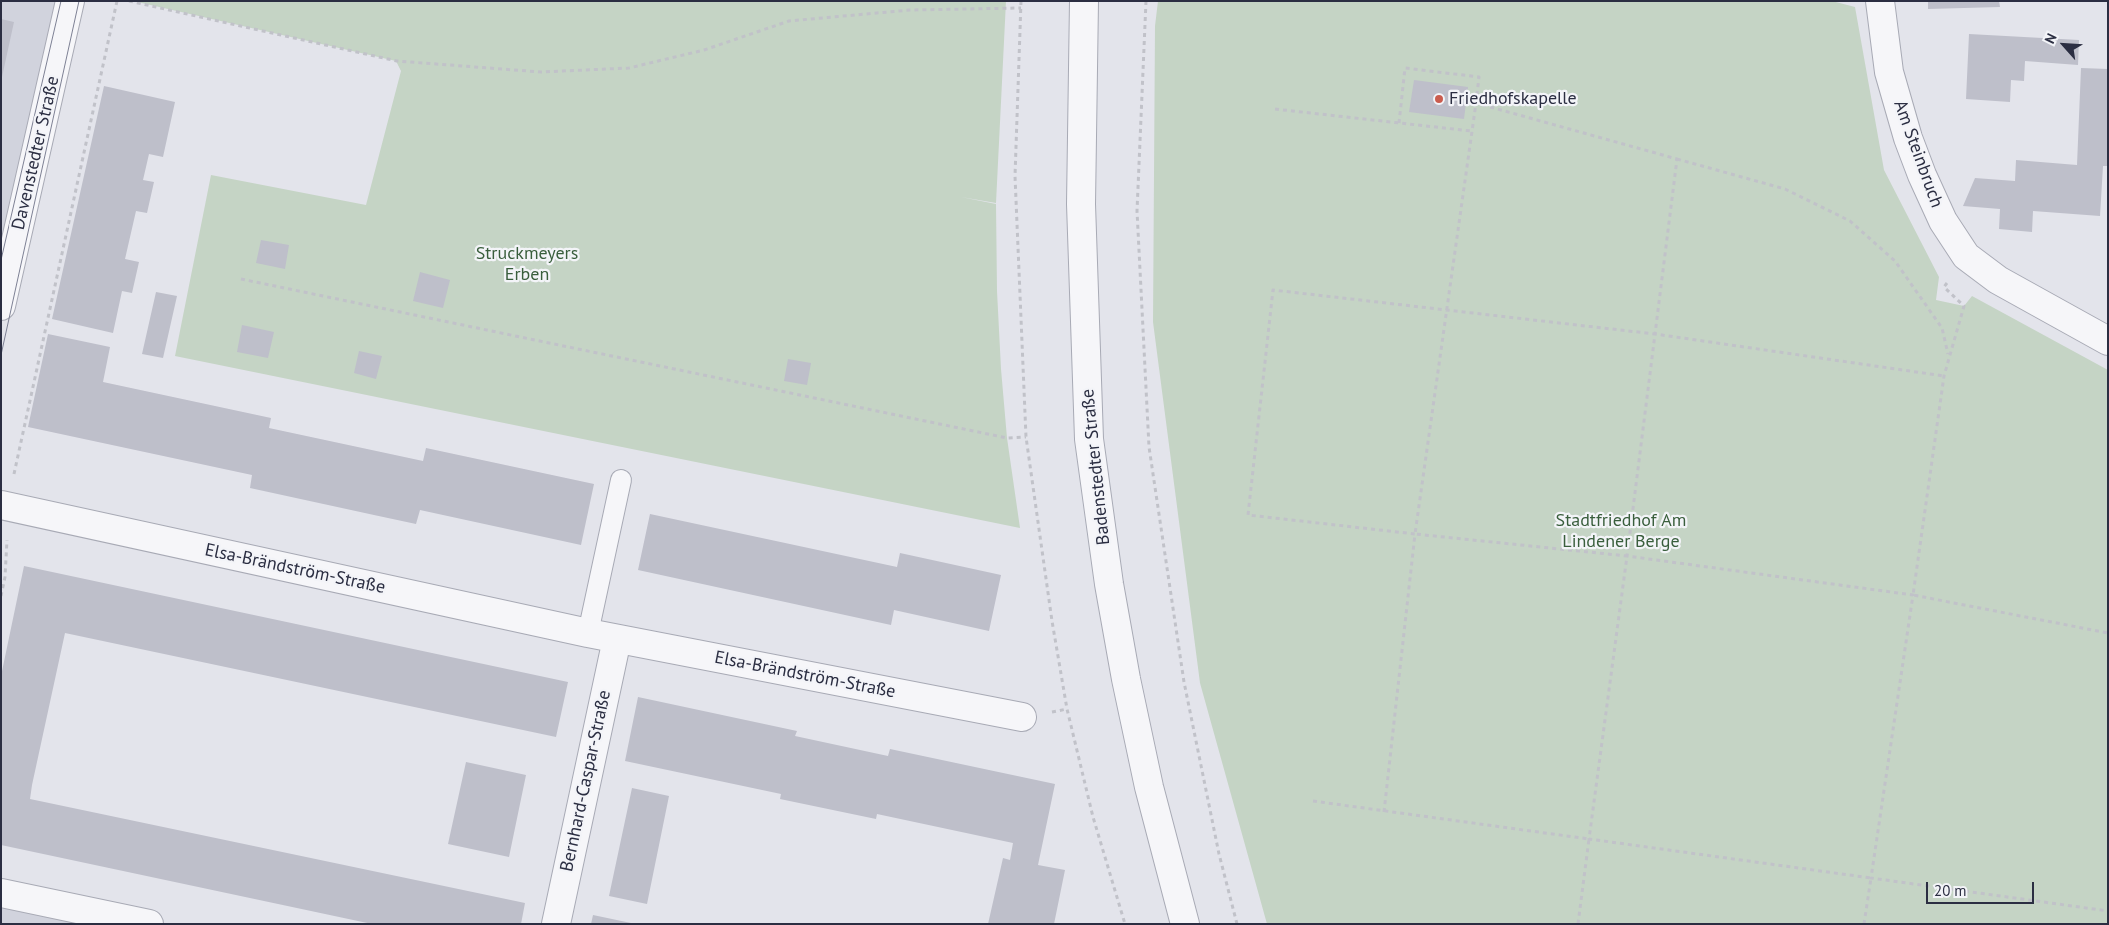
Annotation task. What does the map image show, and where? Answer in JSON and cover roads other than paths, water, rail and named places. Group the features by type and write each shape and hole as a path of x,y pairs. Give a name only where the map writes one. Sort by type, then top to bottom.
{"street":[{"name":"Davenstedter Straße","path":"1,306 70,1"},
{"name":"Badenstedter Straße","path":"1084,1 1081,204 1089,439 1109,584 1126,679 1149,787 1184,924"},
{"name":"Am Steinbruch","path":"1880,1 1889,72 1908,138 1922,176 1943,221 1966,256 1998,280 2108,341"},
{"name":"Elsa-Brändström-Straße","path":"5,506 588,633 1022,717"},
{"name":"Bernhard-Caspar-Straße","path":"556,924 617,639"},
{"path":"1,893 149,924"}],"lane":[{"path":"588,633 621,480"}],"tram line":[{"path":"1,260 61,1"},
{"path":"1,355 79,1"}],"place":[{"name":"Friedhofskapelle","path":"1439,99"}],"park label":[{"name":"Struckmeyers Erben","path":"527,264"},
{"name":"Stadtfriedhof Am Lindener Berge","path":"1621,531"}]}
